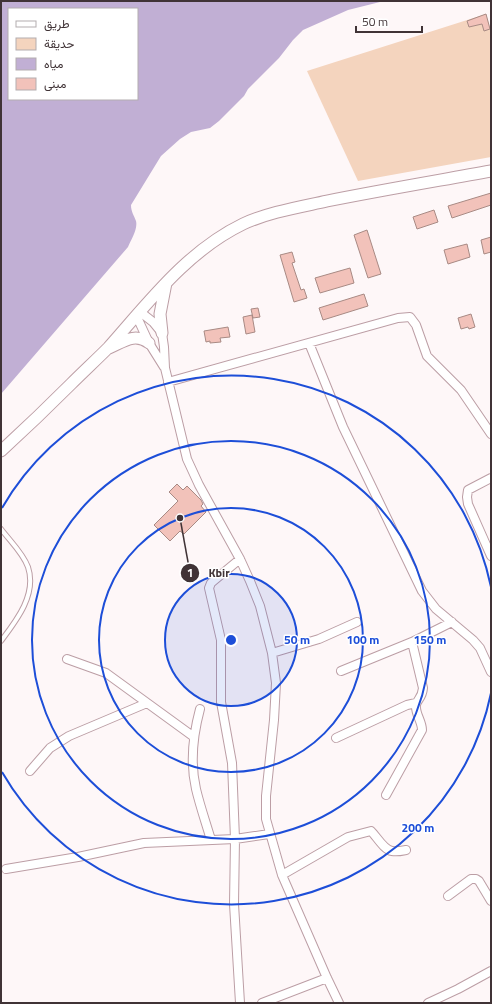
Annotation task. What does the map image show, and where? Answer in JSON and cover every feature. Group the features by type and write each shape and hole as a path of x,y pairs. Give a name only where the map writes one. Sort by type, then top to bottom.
{"street":[{"path":"1,451 107,349 166,283 213,242 243,224 308,205 359,194 491,171"},
{"path":"166,283 160,314 165,368 187,459 199,485 250,580 260,606 272,653 276,683 274,720 266,796 266,819 269,834 282,875 339,1003"},
{"path":"138,313 153,322 162,333"},
{"path":"138,313 149,343 165,368"},
{"path":"168,382 398,318 410,318 416,325 427,356 461,390 491,434"},
{"path":"107,349 134,337 144,339 149,343"},
{"path":"309,343 346,434 422,591 436,610 473,640 480,648 491,672"},
{"path":"491,478 468,490 467,497 470,510 491,556"},
{"path":"240,559 211,584 210,588 221,640 221,702 232,763 235,839 234,904 240,1003"},
{"path":"272,653 319,639 357,622"},
{"path":"341,671 412,642 452,622"},
{"path":"336,738 416,703 422,695 422,688 412,642"},
{"path":"67,659 106,673 194,736"},
{"path":"30,772 50,748 69,736 147,703"},
{"path":"386,795 422,730 422,725 416,710 416,703"},
{"path":"200,709 194,736 193,760 196,789 211,840"},
{"path":"282,875 348,837 370,831 387,849 391,851 406,850"},
{"path":"6,869 78,857 144,843 235,839 269,834"},
{"path":"448,896 471,878 476,878 491,901"},
{"path":"428,1003 491,971"},
{"path":"262,1003 327,978"}],"lane":[{"path":"1,529 20,553 28,566 30,580 27,599 17,620 1,641"}],"green space":[{"path":"486,14 491,31 491,157 358,181 307,71"}],"water":[{"path":"1,1 384,1 348,10 303,30 279,58 248,89 244,96 219,121 210,128 191,132 180,139 161,156 131,205 136,221 136,227 128,247 1,394"}],"building":[{"path":"486,14 490,29 484,31 482,24 469,27 467,21"},
{"path":"491,193 491,205 452,218 448,206"},
{"path":"434,210 438,222 417,229 413,217"},
{"path":"367,230 381,274 368,278 354,235"},
{"path":"491,237 491,252 484,254 481,240"},
{"path":"467,244 470,257 448,264 444,250"},
{"path":"292,252 295,262 292,263 301,290 304,289 307,298 294,302 280,255"},
{"path":"350,268 354,283 320,293 315,278"},
{"path":"364,294 368,306 323,320 319,308"},
{"path":"258,308 260,317 253,318 251,309"},
{"path":"471,314 475,327 461,329 458,318"},
{"path":"252,315 255,332 246,334 243,317"},
{"path":"228,327 230,337 220,338 221,342 206,342 204,331"},
{"path":"177,484 183,490 187,486 201,500 203,504 201,506 206,512 184,534 180,531 170,541 154,525 178,501 169,492"}],"place":[{"name":"Kbir","path":"180,518"}]}
